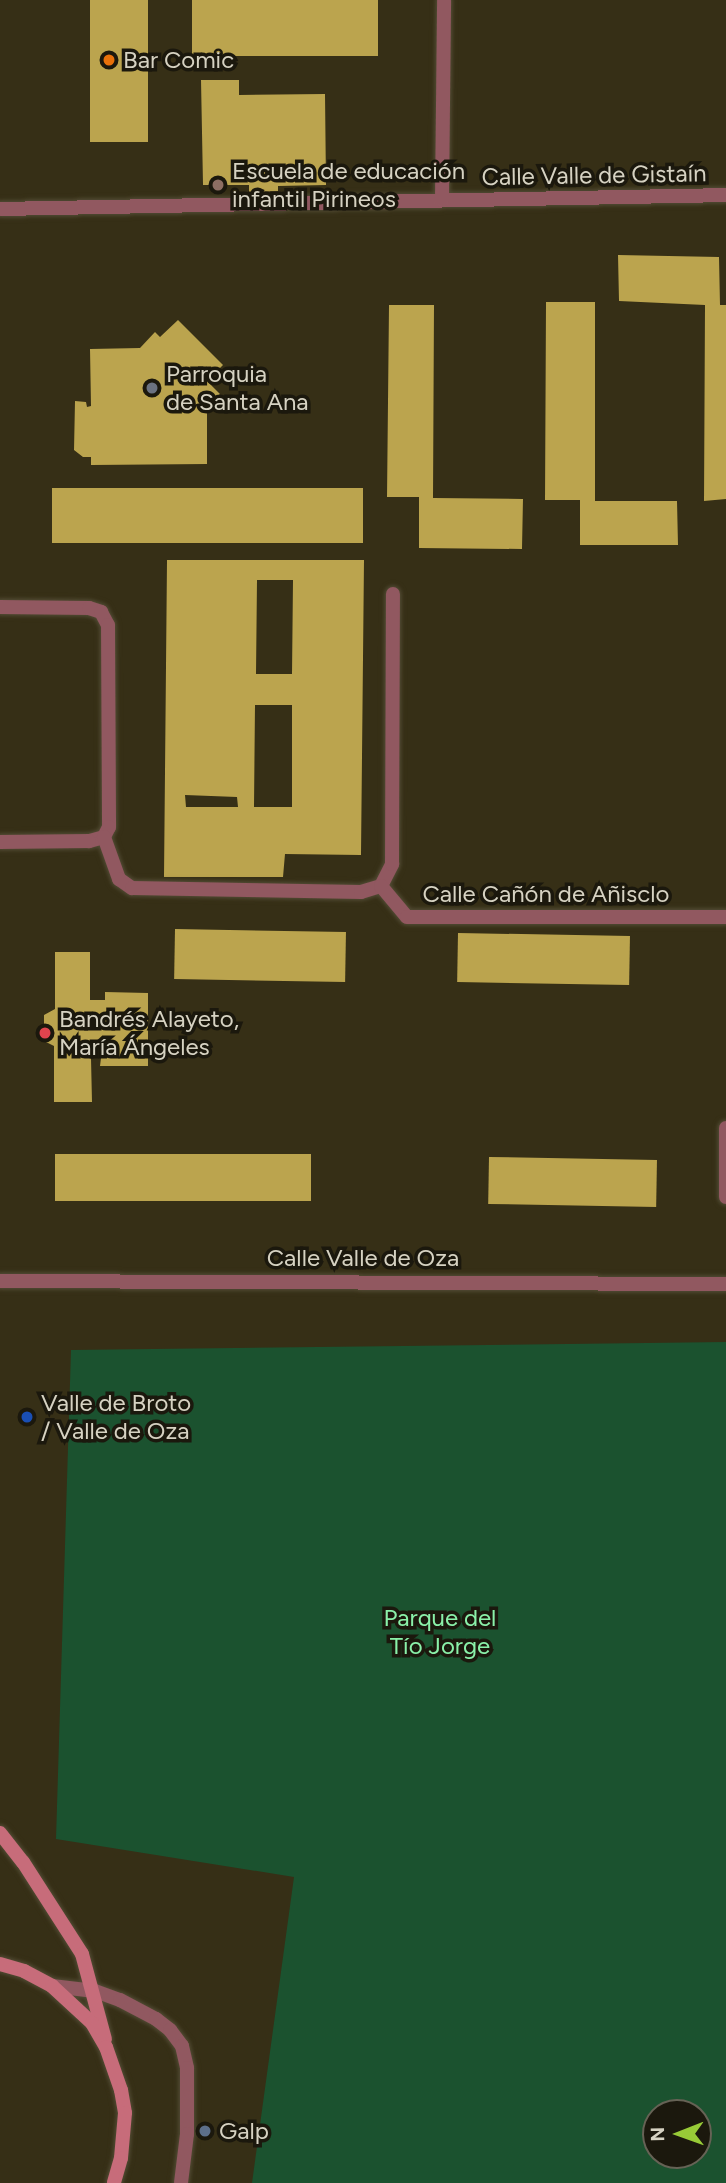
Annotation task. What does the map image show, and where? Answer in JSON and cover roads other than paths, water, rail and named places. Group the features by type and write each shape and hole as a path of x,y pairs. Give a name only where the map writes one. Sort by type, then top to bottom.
{"main road":[{"path":"0,1833 23,1862 82,1954 95,1991 106,2047 121,2090 125,2113 121,2158 114,2183"},
{"path":"0,1964 24,1971 52,1986 92,2024 106,2047"}],"street":[{"path":"442,200 444,0"},
{"name":"Calle Valle de Gistaín","path":"0,209 726,195"},
{"name":"Calle Cañón de Añisclo","path":"393,594 392,864 381,886 407,917 726,917"},
{"path":"0,607 89,608 102,612 108,625 109,827 104,837 119,879 132,888 361,892 381,886"},
{"path":"0,842 89,841 104,837"},
{"path":"726,1128 726,1197"},
{"name":"Calle Valle de Oza","path":"0,1281 346,1280 726,1284"},
{"path":"52,1986 95,1991 120,2000 156,2019 170,2030 182,2046 187,2081 187,2134 181,2183"}],"place":[{"name":"Bar Comic","path":"109,60"},
{"name":"Escuela de educación infantil Pirineos","path":"218,185"},
{"name":"Parroquia de Santa Ana","path":"152,388"},
{"name":"Bandrés Alayeto, María Ángeles","path":"45,1033"},
{"name":"Valle de Broto / Valle de Oza","path":"27,1417"},
{"name":"Galp","path":"205,2131"}],"park label":[{"name":"Parque del Tío Jorge","path":"440,1632"}]}
